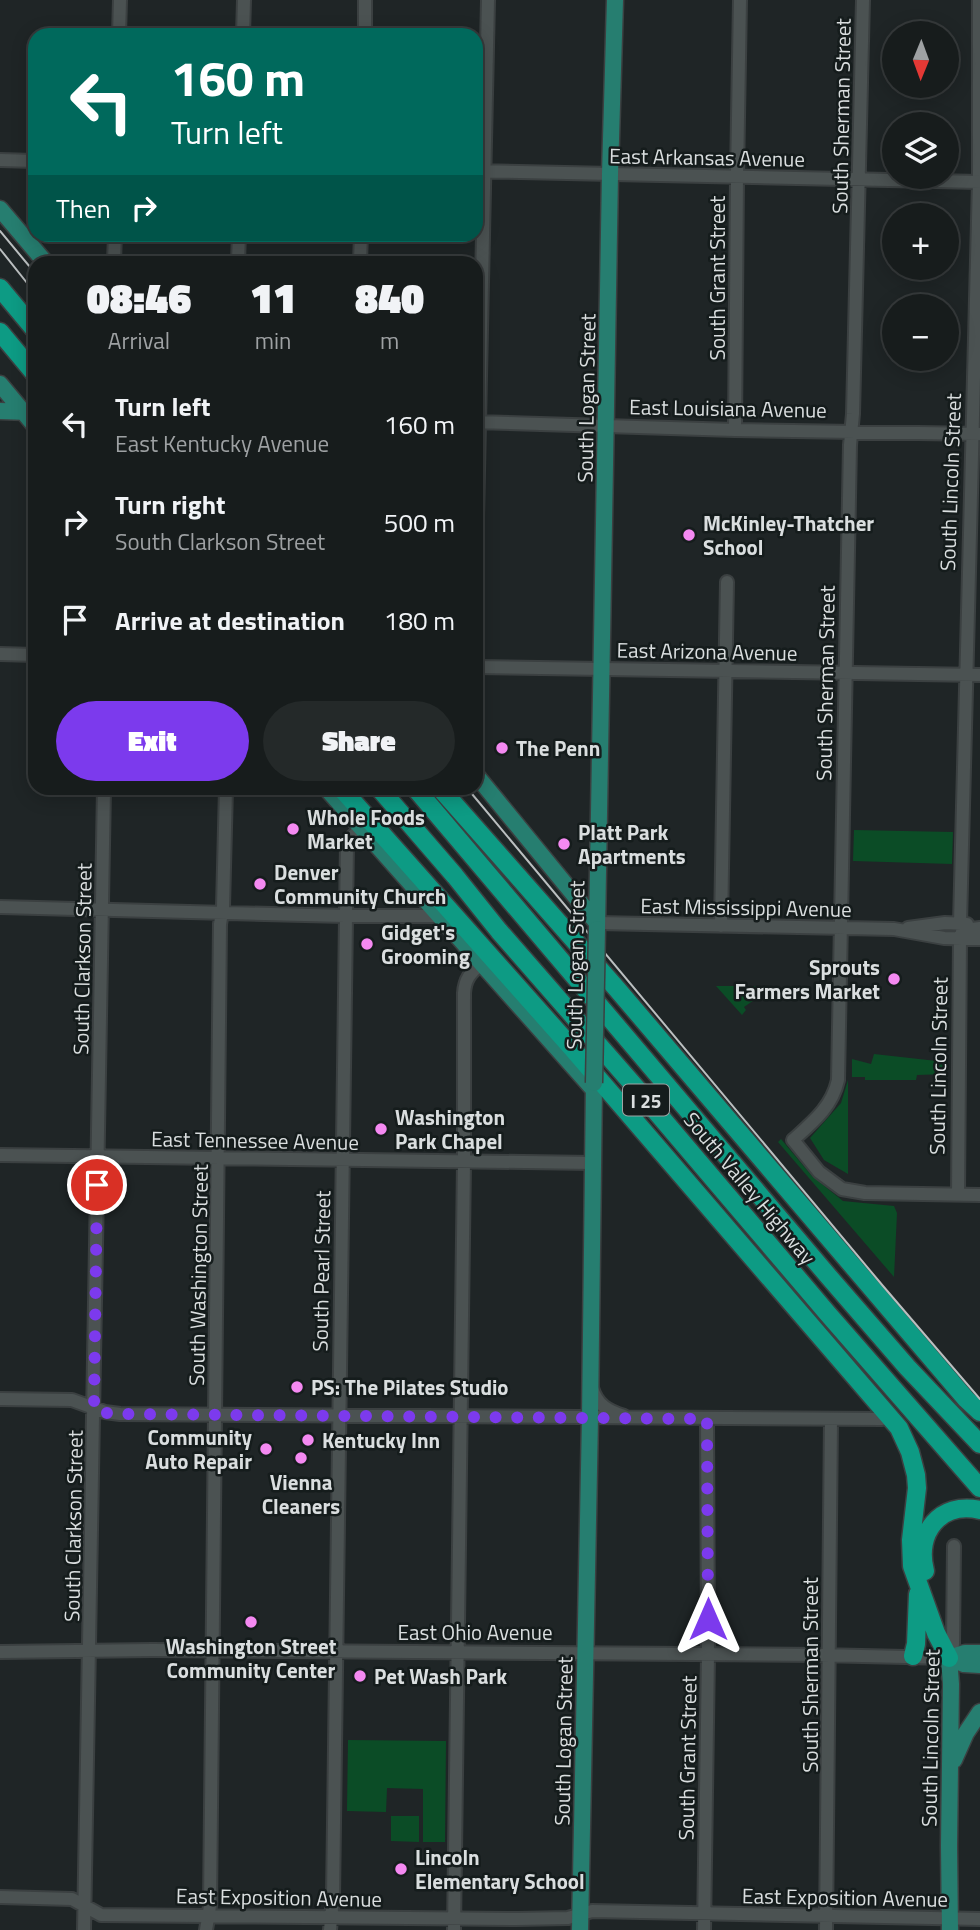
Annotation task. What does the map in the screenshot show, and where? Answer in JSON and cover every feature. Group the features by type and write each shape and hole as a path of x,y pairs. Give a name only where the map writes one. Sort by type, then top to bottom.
{"highway":[{"path":"0,288 28,322"},
{"path":"0,332 28,367"},
{"path":"347,795 572,1048 899,1428 910,1452 916,1475 917,1501 911,1540 912,1566 936,1633 949,1658"},
{"path":"359,795 613,1078 637,1089"},
{"name":"South Valley Highway","path":"385,795 499,931 980,1488"},
{"name":"South Valley Highway","path":"421,795 837,1287 907,1367 980,1444"},
{"path":"446,795 617,989 980,1412"},
{"path":"458,795 617,989"},
{"path":"798,1201 912,1354 980,1434"},
{"path":"949,1658 949,1645 926,1573 923,1552 928,1532 949,1510 974,1509"},
{"path":"913,1656 919,1584"}],"main road":[{"name":"South Logan Street","path":"580,1922 615,0"},
{"path":"0,209 40,256"},
{"path":"0,384 28,411"},
{"path":"0,411 28,412"},
{"path":"483,784 597,926"},
{"path":"332,795 594,1087"},
{"name":"East Ohio Avenue","path":"949,1658 965,1653 980,1653"},
{"name":"East Ohio Avenue","path":"949,1658 964,1664 980,1665"},
{"name":"South Lincoln Street","path":"949,1658 951,1924"},
{"path":"951,1769 963,1738 980,1712"}],"street":[{"path":"119,28 120,0"},
{"path":"243,28 244,0"},
{"path":"365,0 365,28"},
{"path":"483,107 488,0"},
{"name":"South Grant Street","path":"735,430 740,0"},
{"name":"South Sherman Street","path":"863,0 850,445 838,1071 836,1087 825,1109 793,1140 820,1172 842,1189 865,1193 958,1195"},
{"name":"South Lincoln Street","path":"960,923 966,675 976,434 980,182 979,0"},
{"path":"0,160 28,161"},
{"name":"East Arkansas Avenue","path":"483,171 980,182"},
{"name":"East Louisiana Avenue","path":"483,422 976,434"},
{"path":"721,926 727,582"},
{"path":"0,654 28,654"},
{"name":"East Arizona Avenue","path":"483,667 980,675"},
{"name":"South Clarkson Street","path":"84,1930 104,795"},
{"name":"South Washington Street","path":"206,1930 210,1906 220,920 226,795"},
{"name":"South Pearl Street","path":"330,1924 333,1901 347,842 361,828"},
{"path":"0,907 439,916"},
{"name":"East Mississippi Avenue","path":"597,926 894,929 945,923 980,926"},
{"path":"960,938 965,930 980,926"},
{"name":"East Mississippi Avenue","path":"894,929 944,938 980,939"},
{"name":"South Lincoln Street","path":"958,1195 960,938"},
{"path":"454,1924 464,986 468,976 481,964"},
{"name":"East Tennessee Avenue","path":"0,1155 593,1163"},
{"path":"958,1195 980,1195"},
{"path":"590,1381 600,1404 631,1419"},
{"path":"0,1399 72,1400 110,1414 882,1419"},
{"name":"South Grant Street","path":"704,1930 708,1654 707,1419"},
{"name":"South Sherman Street","path":"826,1930 831,1419"},
{"name":"South Lincoln Street","path":"949,1658 953,1644 954,1546"},
{"name":"East Ohio Avenue","path":"0,1652 586,1653 949,1658"},
{"name":"East Exposition Avenue","path":"0,1897 72,1899 101,1914 208,1916 330,1924 454,1924 568,1918 580,1922 592,1911 827,1915 951,1924 980,1919"}],"green space":[{"path":"854,830 953,832 952,864 853,861"},
{"path":"716,986 757,986 759,989 756,992 760,996 744,1007 746,1010 742,1015"},
{"path":"874,1054 946,1062 946,1074 917,1075 916,1080 865,1080 865,1077 852,1077 852,1059 871,1064"},
{"path":"848,1080 848,1174 824,1160 810,1138 841,1103"},
{"path":"781,1139 812,1176 843,1201 894,1206 897,1213 894,1277 778,1142"},
{"path":"348,1740 446,1741 445,1842 423,1842 423,1789 387,1788 386,1812 347,1811"},
{"path":"391,1816 419,1816 419,1842 391,1841"}],"tram line":[{"path":"0,231 28,265"},
{"path":"0,249 28,284"},
{"path":"473,795 980,1399"}],"place":[{"name":"McKinley-Thatcher School","path":"689,535"},
{"name":"The Penn","path":"502,748"},
{"name":"Whole Foods Market","path":"293,829"},
{"name":"Platt Park Apartments","path":"564,844"},
{"name":"Denver Community Church","path":"260,884"},
{"name":"Gidget's Grooming","path":"367,944"},
{"name":"Sprouts Farmers Market","path":"894,979"},
{"name":"Washington Park Chapel","path":"381,1129"},
{"name":"PS: The Pilates Studio","path":"297,1387"},
{"name":"Kentucky Inn","path":"308,1440"},
{"name":"Community Auto Repair","path":"266,1449"},
{"name":"Vienna Cleaners","path":"301,1458"},
{"name":"Washington Street Community Center","path":"251,1622"},
{"name":"Pet Wash Park","path":"360,1676"},
{"name":"Lincoln Elementary School","path":"401,1869"}],"route":[{"path":"97,1185 94,1409 110,1414 707,1419 708,1619"}]}
